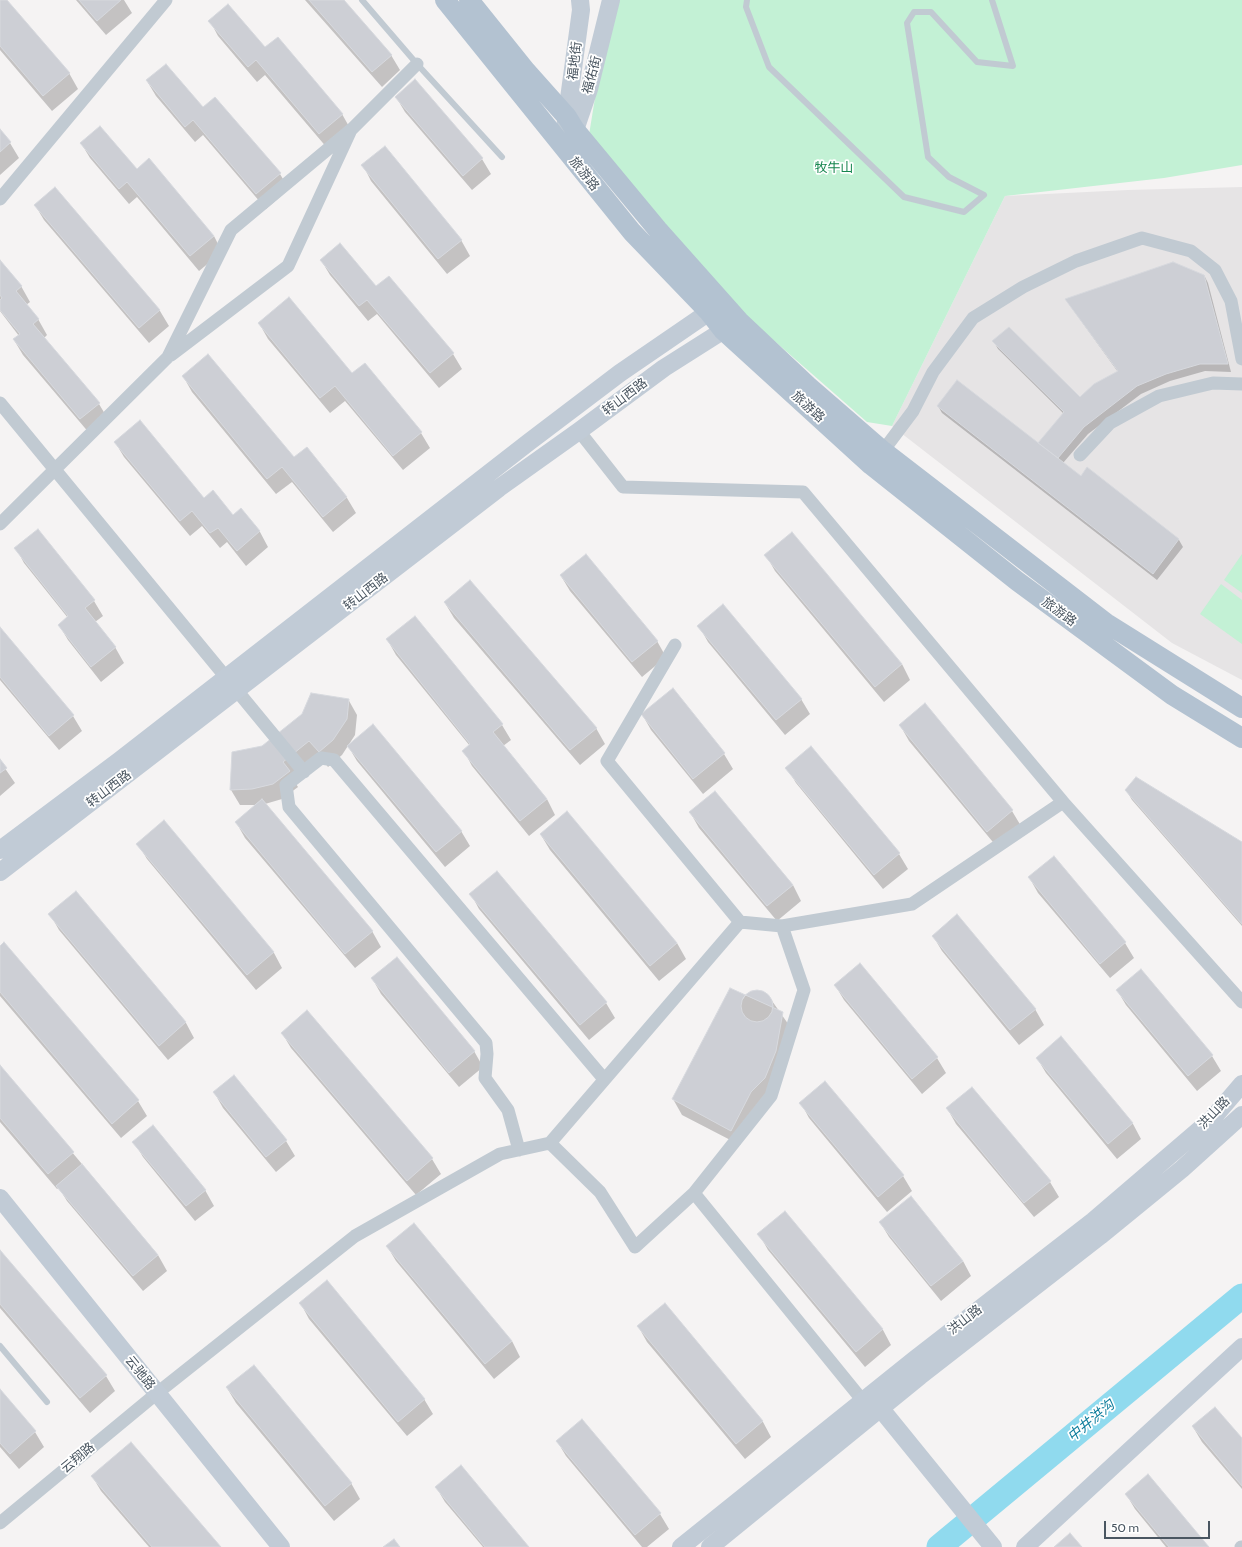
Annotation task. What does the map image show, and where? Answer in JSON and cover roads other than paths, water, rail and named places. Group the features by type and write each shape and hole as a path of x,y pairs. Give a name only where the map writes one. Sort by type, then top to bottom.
{"main road":[{"name":"旅游路","path":"445,0 632,232 715,306"},
{"name":"旅游路","path":"469,0 658,230 731,326 871,465 1017,581 1172,695 1242,738"},
{"name":"福地街","path":"571,123 581,10 580,0"},
{"name":"福佑街","path":"561,145 589,89 611,0"},
{"name":"转山西路","path":"0,872 602,387 715,306"},
{"name":"旅游路","path":"731,326 808,386 883,451 1106,623 1242,708"},
{"name":"转山西路","path":"0,850 232,684 664,368 731,326"},
{"name":"洪山路","path":"681,1547 863,1401 1093,1221 1212,1119 1242,1084"},
{"name":"洪山路","path":"710,1547 881,1409 1106,1231 1182,1169 1242,1115"},
{"name":"云驰路","path":"0,1198 156,1394 281,1547"},
{"path":"1025,1547 1242,1347"},
{"path":"881,1409 992,1546"}],"street":[{"path":"0,199 166,0"},
{"path":"168,357 231,230 352,129 417,64"},
{"path":"0,524 168,357 288,266 352,129"},
{"path":"883,451 913,411 933,372 973,318 1023,287 1076,260 1142,238 1191,252 1215,270 1231,301 1242,359"},
{"path":"1080,455 1110,423 1159,396 1213,383 1242,384"},
{"path":"0,403 304,772"},
{"path":"579,431 623,487 803,492 1063,802 1242,1002"},
{"path":"675,645 607,761 740,922 782,926 912,904 1063,802"},
{"path":"519,1150 508,1110 486,1078 488,1054 486,1043 288,807 286,785 321,758 334,760 604,1079"},
{"path":"740,922 550,1143 600,1192 635,1247 694,1193 771,1096 804,990 782,926"},
{"name":"云翔路","path":"2,1516 355,1236 500,1154 550,1143"},
{"path":"694,1193 863,1401"}],"lane":[{"path":"362,0 417,64 502,157"},
{"path":"747,0 746,7 769,67 904,197 964,212 984,195 949,177 928,157 907,22 914,12 931,12 977,62 1013,66 992,0"},
{"path":"0,1346 47,1402"}],"waterway":[{"name":"中井洪沟","path":"939,1547 1242,1296"}],"park label":[{"name":"牧牛山","path":"834,168"}]}
